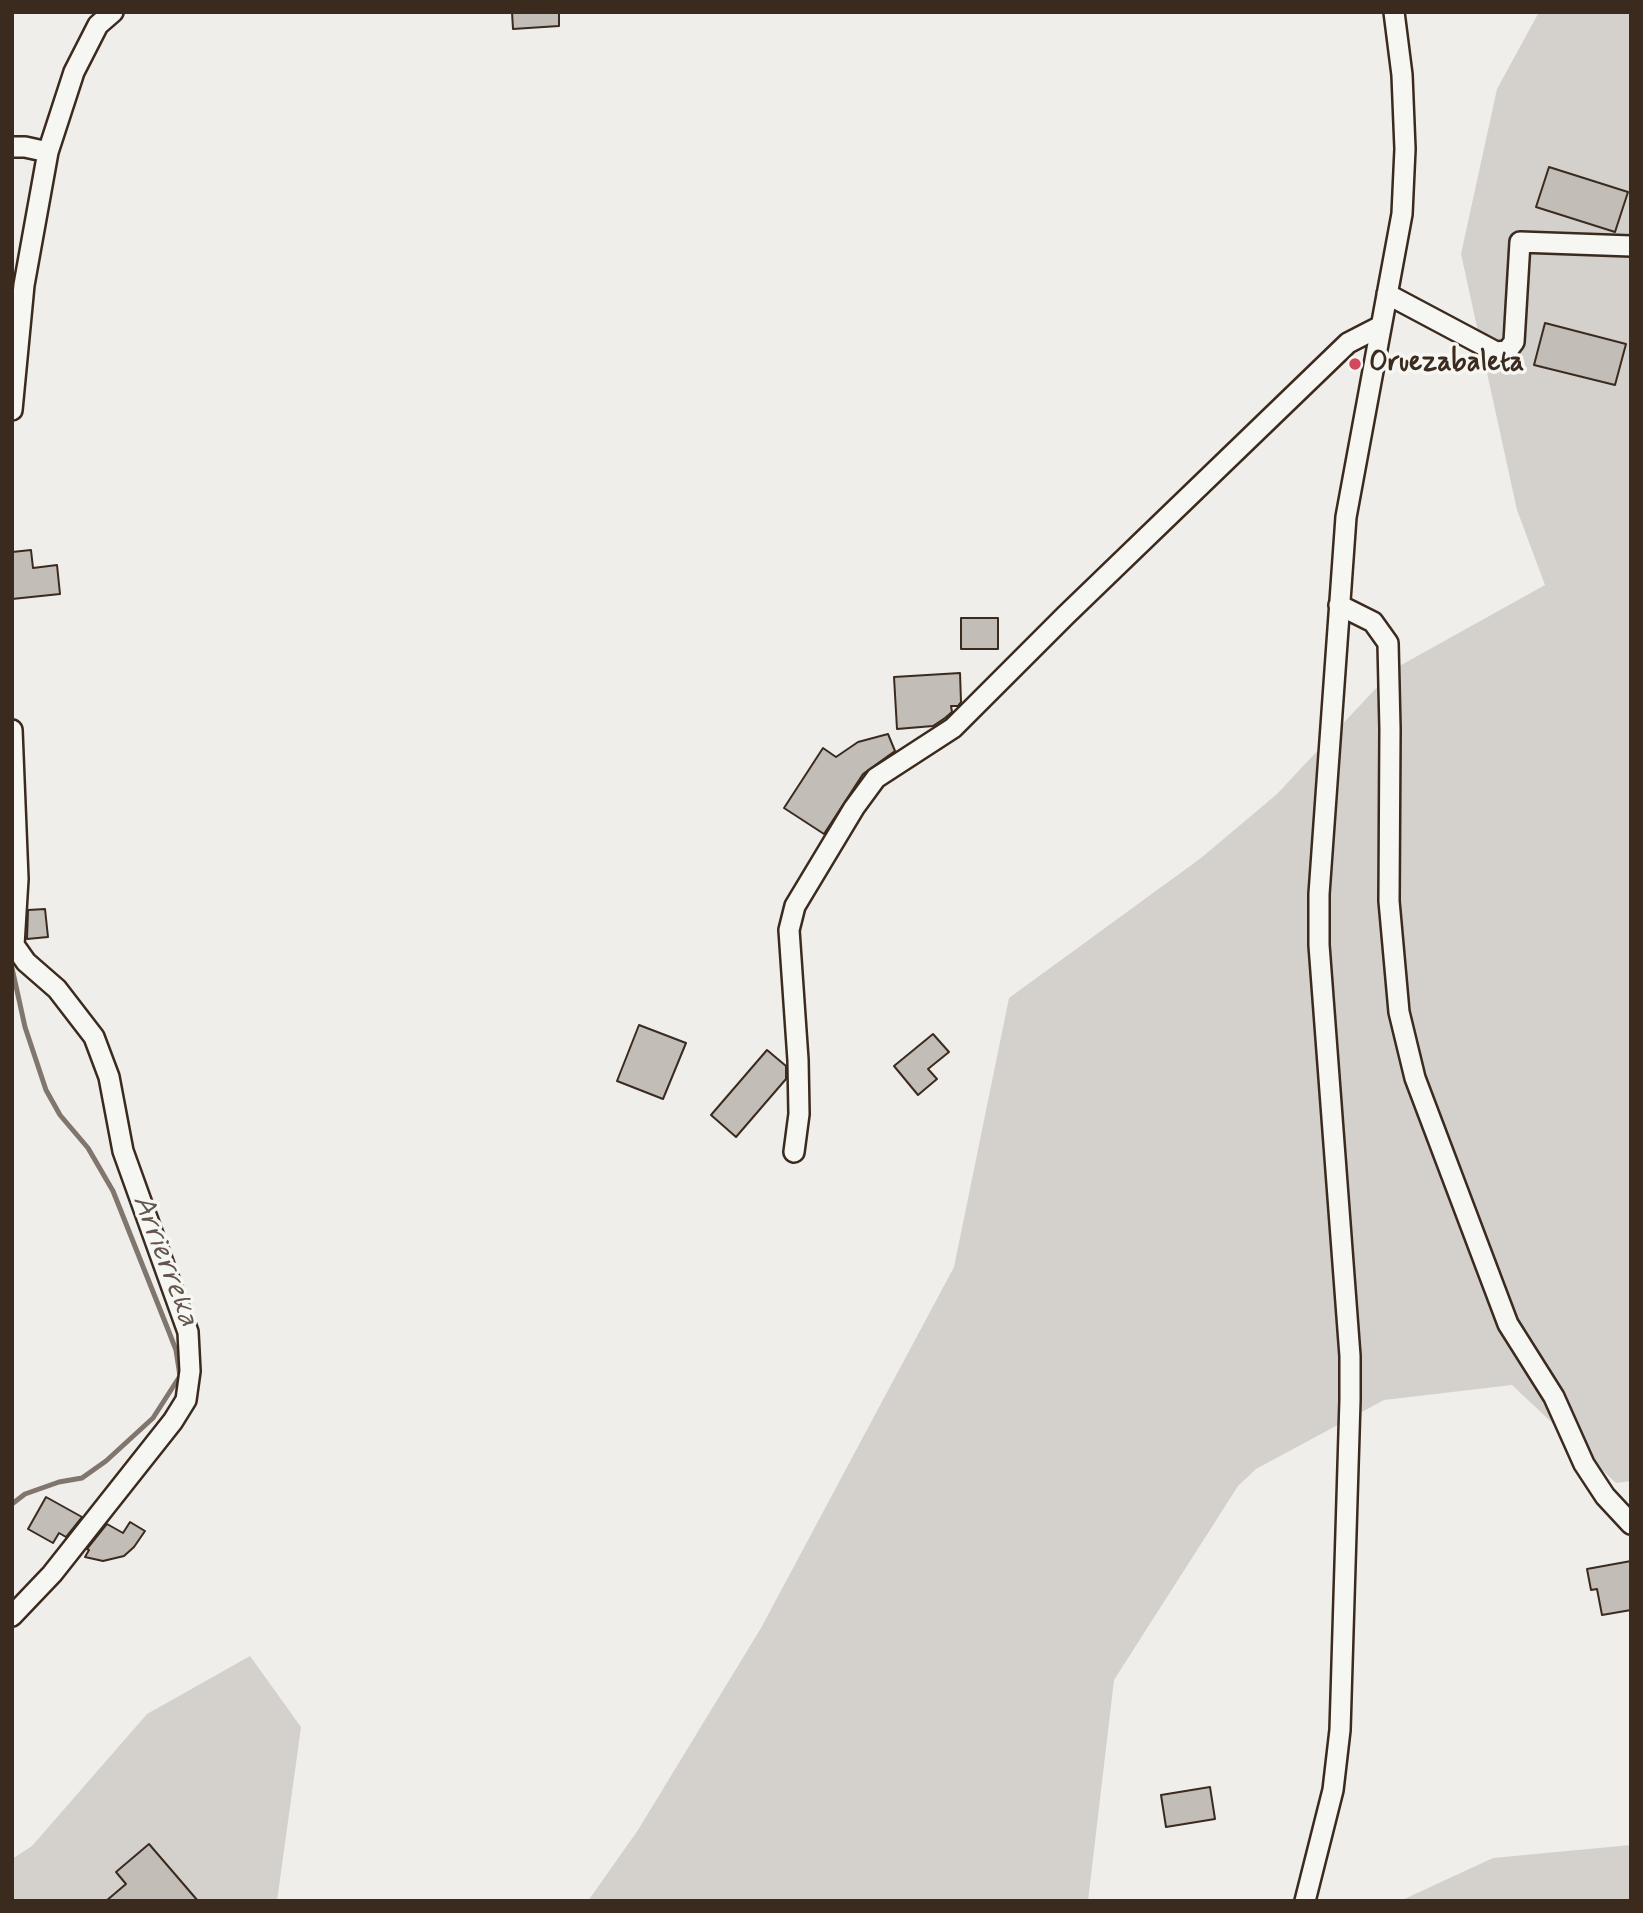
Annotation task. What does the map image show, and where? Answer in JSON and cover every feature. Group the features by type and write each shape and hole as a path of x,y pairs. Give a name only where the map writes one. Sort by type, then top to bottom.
{"street":[{"path":"12,410 24,285 48,152 74,72 98,25 113,12"},
{"path":"1305,1901 1333,1790 1340,1730 1349,1441 1350,1356 1319,944 1320,894 1346,517 1402,214 1405,149 1402,75 1394,12"},
{"path":"12,147 48,152"},
{"path":"1387,294 1496,352 1507,351 1514,342 1520,242 1631,246"},
{"path":"794,1152 799,1114 798,1059 789,930 795,906 854,808 876,778 953,728 1348,343 1381,326"},
{"path":"1339,605 1373,622 1388,643 1389,901 1392,956 1399,1012 1415,1078 1508,1324 1554,1397 1584,1464 1605,1496 1631,1524"},
{"path":"12,730 18,879 13,948 57,989 94,1037 109,1077 123,1151 188,1332 190,1371 186,1401 173,1421 52,1574 12,1616"}],"shaded area":[{"path":"1539,12 1631,12 1631,1481 1616,1483 1512,1385 1384,1400 1256,1469 1238,1486 1114,1680 1088,1901 588,1901 638,1830 761,1628 954,1267 1009,998 1201,858 1277,794 1394,669 1545,585 1517,510 1461,254 1497,89"},
{"path":"250,1656 301,1727 277,1901 12,1901 12,1859 32,1846 147,1714"},
{"path":"1631,1845 1631,1901 1400,1901 1493,1858"}],"building":[{"path":"512,12 559,12 559,26 513,29"},
{"path":"1549,167 1628,192 1615,232 1536,207"},
{"path":"1545,323 1626,344 1615,385 1534,365"},
{"path":"31,550 33,568 57,565 60,594 12,599 12,552"},
{"path":"961,618 998,618 998,649 961,649"},
{"path":"960,673 961,702 958,706 951,706 952,712 933,726 897,729 894,677"},
{"path":"888,734 895,751 863,774 824,834 784,808 823,748 836,757 858,742"},
{"path":"45,909 48,937 27,939 28,910"},
{"path":"639,1025 686,1043 663,1099 617,1081"},
{"path":"933,1034 949,1052 928,1069 937,1079 918,1095 894,1066"},
{"path":"767,1050 786,1066 786,1079 736,1137 711,1115"},
{"path":"46,1497 82,1517 66,1537 59,1533 53,1543 28,1529"},
{"path":"130,1522 145,1531 124,1556 103,1561 85,1557 89,1550 87,1549 107,1524 123,1533"},
{"path":"1631,1561 1631,1610 1602,1615 1597,1589 1591,1590 1587,1569"},
{"path":"1210,1787 1215,1819 1166,1827 1161,1795"},
{"path":"149,1844 198,1901 106,1901 126,1884 116,1872"}],"waterway":[{"name":"Arrierreka","path":"12,968 25,1027 46,1090 60,1115 88,1148 113,1191 176,1350 180,1376 153,1418 106,1461 82,1478 59,1482 25,1494 12,1504"}],"place":[{"name":"Oruezabaleta","path":"1355,364"}]}
